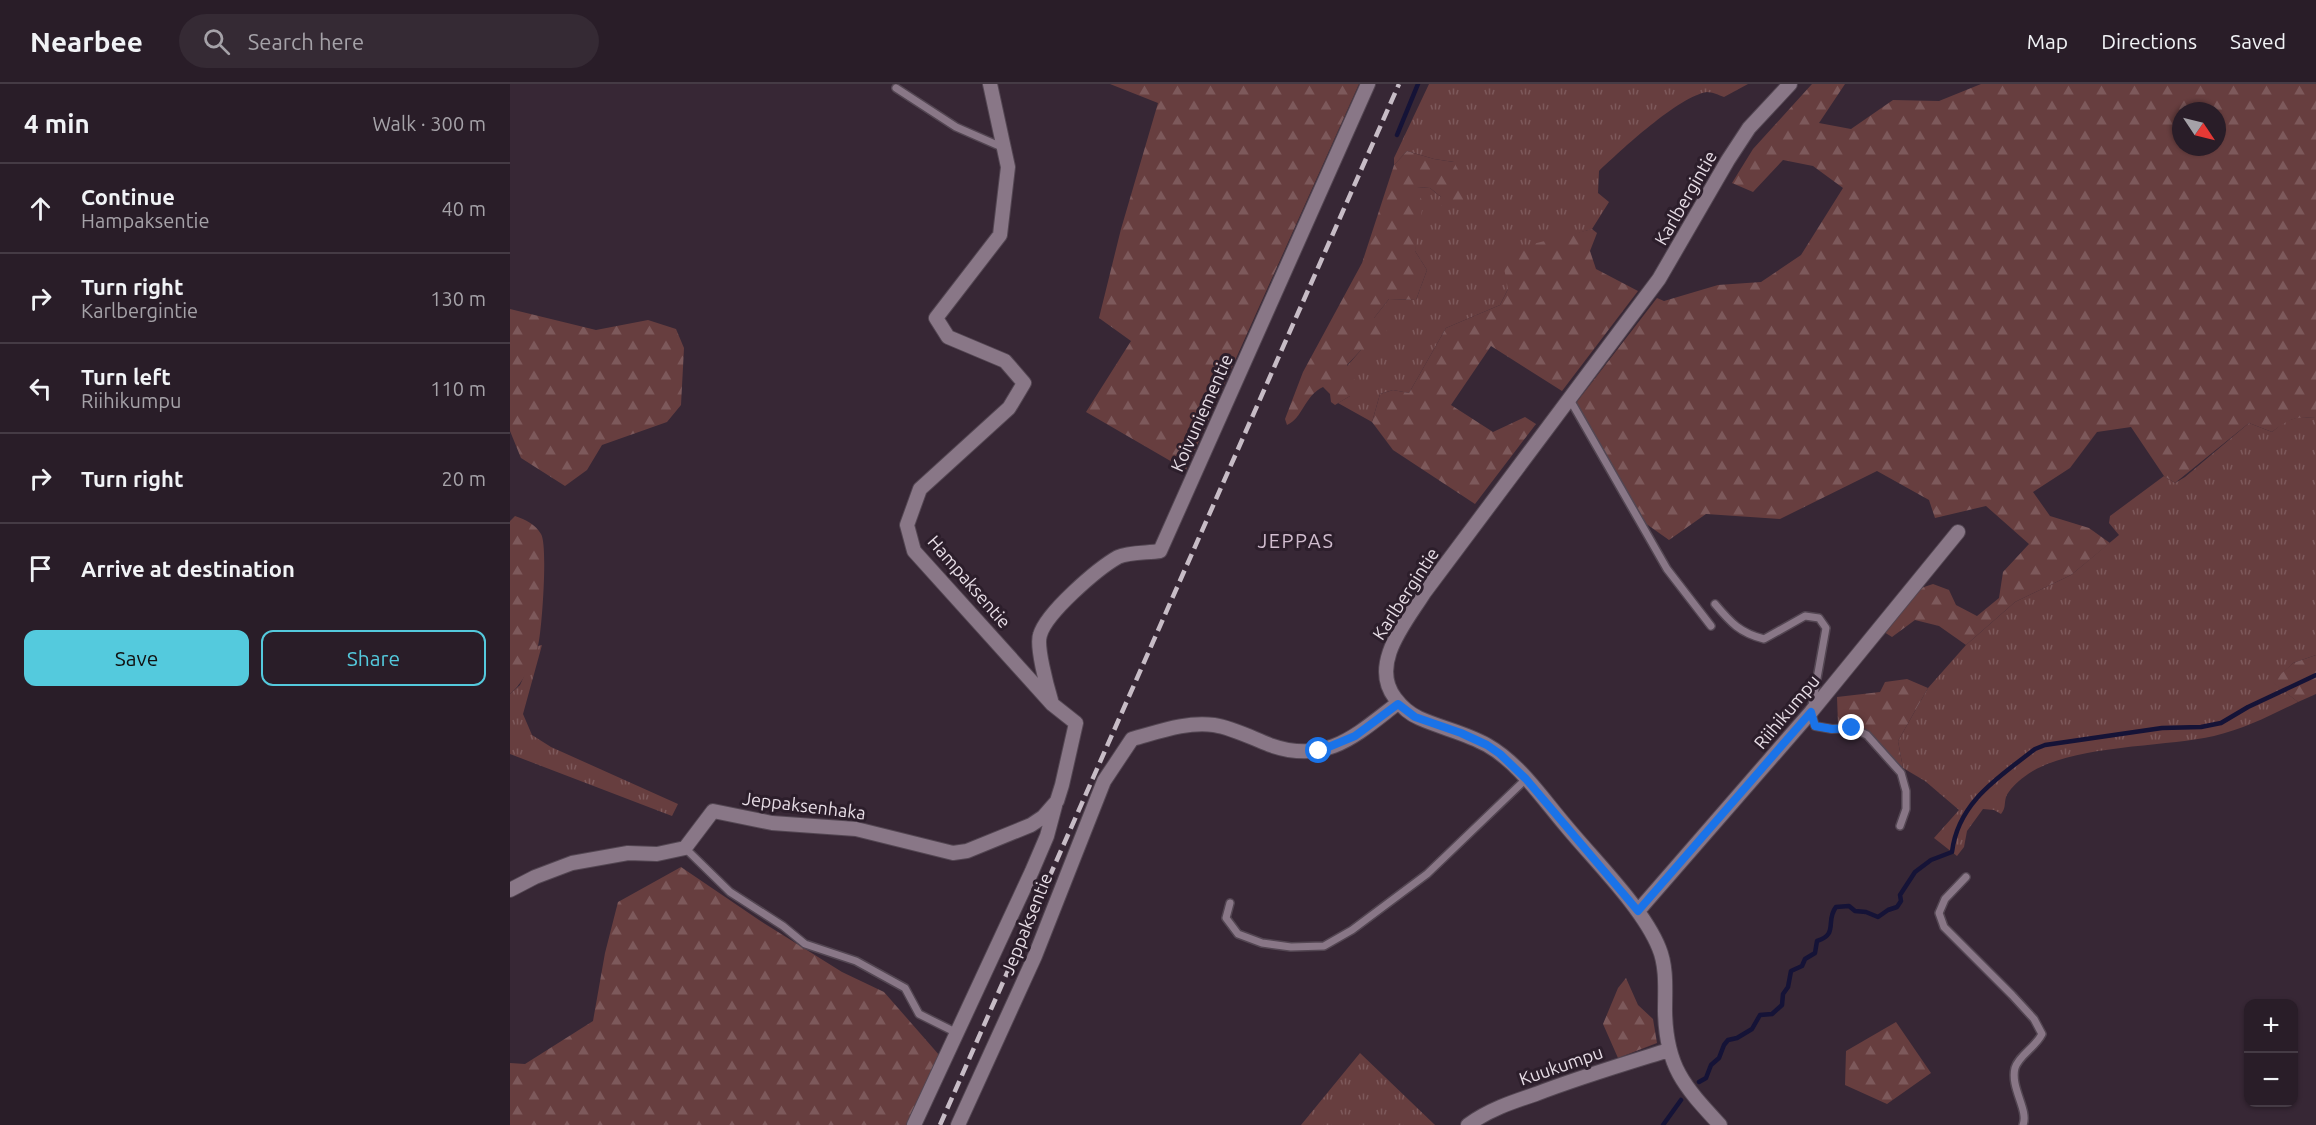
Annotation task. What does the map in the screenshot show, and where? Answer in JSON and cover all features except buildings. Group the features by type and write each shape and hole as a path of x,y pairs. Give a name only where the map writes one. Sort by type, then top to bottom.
{"street":[{"name":"Hampaksentie","path":"990,84 1008,167 1000,235 936,318 948,337 1005,361 1024,383 1009,408 920,489 907,525 914,551 1052,704 1076,723 1057,801"},
{"name":"Koivuniementie","path":"1052,704 1043,668 1039,636 1057,607 1120,556 1160,551 1368,84"},
{"name":"Karlbergintie","path":"1398,704 1387,688 1385,675 1388,656 1424,593 1659,279 1749,128 1790,84"},
{"name":"Riihikumpu","path":"1638,911 1811,712 1958,532"},
{"name":"Jeppaksentie","path":"958,1125 1035,956 1104,782 1132,739 1187,725 1212,725 1300,753 1319,751 1355,736 1398,704"},
{"path":"1398,704 1415,717 1487,745 1500,754 1526,779 1638,911 1660,950 1665,978 1665,1017 1669,1050 1675,1069 1687,1089 1720,1125"},
{"path":"914,1125 1032,872 1047,836 1057,801"},
{"name":"Jeppaksenhaka","path":"685,848 713,811 772,823 856,829 946,852 967,851 1031,825 1044,817 1057,801"},
{"path":"510,890 535,877 572,863 628,853 657,854 685,848"},
{"name":"Kuukumpu","path":"1468,1125 1479,1117 1505,1105 1584,1075 1669,1050"}],"lane":[{"path":"896,88 956,127 1004,148"},
{"path":"1569,398 1667,569 1712,626"},
{"path":"1715,604 1746,634 1764,639 1806,616 1819,618 1826,628 1811,712 1815,726 1832,729 1852,728 1867,735 1901,773 1906,791 1906,809 1900,826"},
{"path":"1230,903 1226,918 1238,934 1262,943 1291,947 1324,946 1352,930 1427,874 1526,779"},
{"path":"685,848 730,892 783,926 805,944 856,961 905,988 919,1014 957,1033"},
{"path":"1965,877 1945,898 1939,913 1944,927 2020,1003 2034,1019 2042,1034 2037,1045 2024,1055 2015,1067 2014,1084 2025,1119 2023,1125"}],"green space":[{"path":"1110,84 1359,84 1186,470 1086,412 1131,341 1099,318 1121,229 1158,103"},
{"path":"1429,84 1748,84 1724,97 1707,92 1681,103 1621,151 1599,171 1598,193 1609,202 1592,229 1575,234 1508,289 1500,305 1446,328 1409,393 1393,390 1380,394 1372,422 1338,403 1350,396 1347,366 1361,350 1374,318 1389,299 1416,300 1427,270 1415,251 1417,187 1430,188 1441,197 1441,206 1454,162 1407,151 1394,165 1394,158"},
{"path":"1812,84 1845,84 1819,123 1851,129 1893,100 1939,101 1981,84 2316,84 2316,418 2292,419 2272,432 2249,423 2175,483 2164,476 2131,427 2097,432 2070,468 2033,492 2050,516 2089,528 2110,543 2071,575 2015,602 1966,645 1939,626 1915,620 1892,637 1884,632 1918,589 1933,584 1949,590 1956,605 1977,616 1999,598 2003,572 2029,544 1986,506 1935,518 1929,500 1877,471 1780,519 1706,514 1669,540 1645,523 1576,403 1657,298 1664,301 1718,285 1761,282 1801,255 1843,188 1813,166 1783,160 1753,192 1732,183 1753,149"},
{"path":"1407,151 1454,162 1464,181 1467,198 1461,203 1441,206 1441,197 1430,188 1417,187 1423,204 1415,251 1427,270 1416,300 1389,299 1374,318 1386,324 1388,342 1376,354 1361,350 1347,365 1358,387 1350,396 1335,405 1331,402 1330,394 1323,387 1287,425 1285,419 1303,372 1362,263 1394,165"},
{"path":"1592,229 1597,233 1590,251 1596,269 1638,291 1562,391 1491,346 1451,405 1493,432 1525,417 1536,424 1475,504 1393,450 1372,422 1380,394 1393,390 1409,393 1446,328 1500,305 1508,289 1501,252"},
{"path":"510,309 596,330 648,320 676,329 684,348 681,405 667,422 602,445 587,470 565,486 521,458 510,431"},
{"path":"2299,417 2316,418 2316,655 2293,663 2273,682 2298,702 2247,726 2214,736 2089,753 2064,758 2042,766 2011,789 2001,814 1994,810 1983,809 1967,831 1964,847 1957,856 1934,838 1959,810 1925,781 1903,768 1898,741 1928,688 1966,645 2015,602 2071,575 2119,535 2109,523 2110,516 2164,476 2175,483 2185,477 2249,423 2272,432 2284,422"},
{"path":"515,516 530,523 541,534 544,554 543,607 538,646 527,672 510,694 510,521"},
{"path":"542,645 523,714 532,735 551,747 678,804 672,816 510,754 510,694 520,685 538,646"},
{"path":"2316,655 2316,694 2298,702 2272,682 2293,663"},
{"path":"1907,679 1928,688 1898,741 1903,768 1866,733 1849,725 1838,724 1837,697 1880,692 1885,682"},
{"path":"681,867 842,972 884,992 940,1056 907,1125 510,1125 510,1063 525,1064 593,1021 605,953 618,902"},
{"path":"1626,978 1638,1005 1653,1019 1657,1043 1618,1058 1603,1024 1618,988"},
{"path":"1896,1022 1931,1073 1887,1104 1845,1085 1846,1051"},
{"path":"1360,1053 1435,1125 1301,1125"}],"waterway":[{"path":"1397,135 1418,84"},
{"path":"1699,1082 1706,1078 1711,1065 1719,1058 1728,1040 1737,1038 1752,1029 1760,1015 1772,1014 1782,1005 1783,994 1788,987 1791,971 1802,966 1805,959 1815,953 1817,941 1828,935 1831,917 1836,907 1849,906 1855,911 1866,912 1878,917 1897,907 1901,901 1900,895 1915,872 1931,860 1952,852 1962,819 1982,792 2035,749 2045,745 2162,728 2201,727 2221,723 2248,707 2316,675"},
{"path":"1663,1125 1681,1100"}],"railway":[{"path":"940,1125 1399,84"}],"district":[{"name":"JEPPAS","path":"1296,541"}],"route":[{"path":"1319,751 1355,736 1398,704 1415,717 1487,745 1526,779 1638,911 1811,712 1815,726 1832,729 1852,728"}]}
